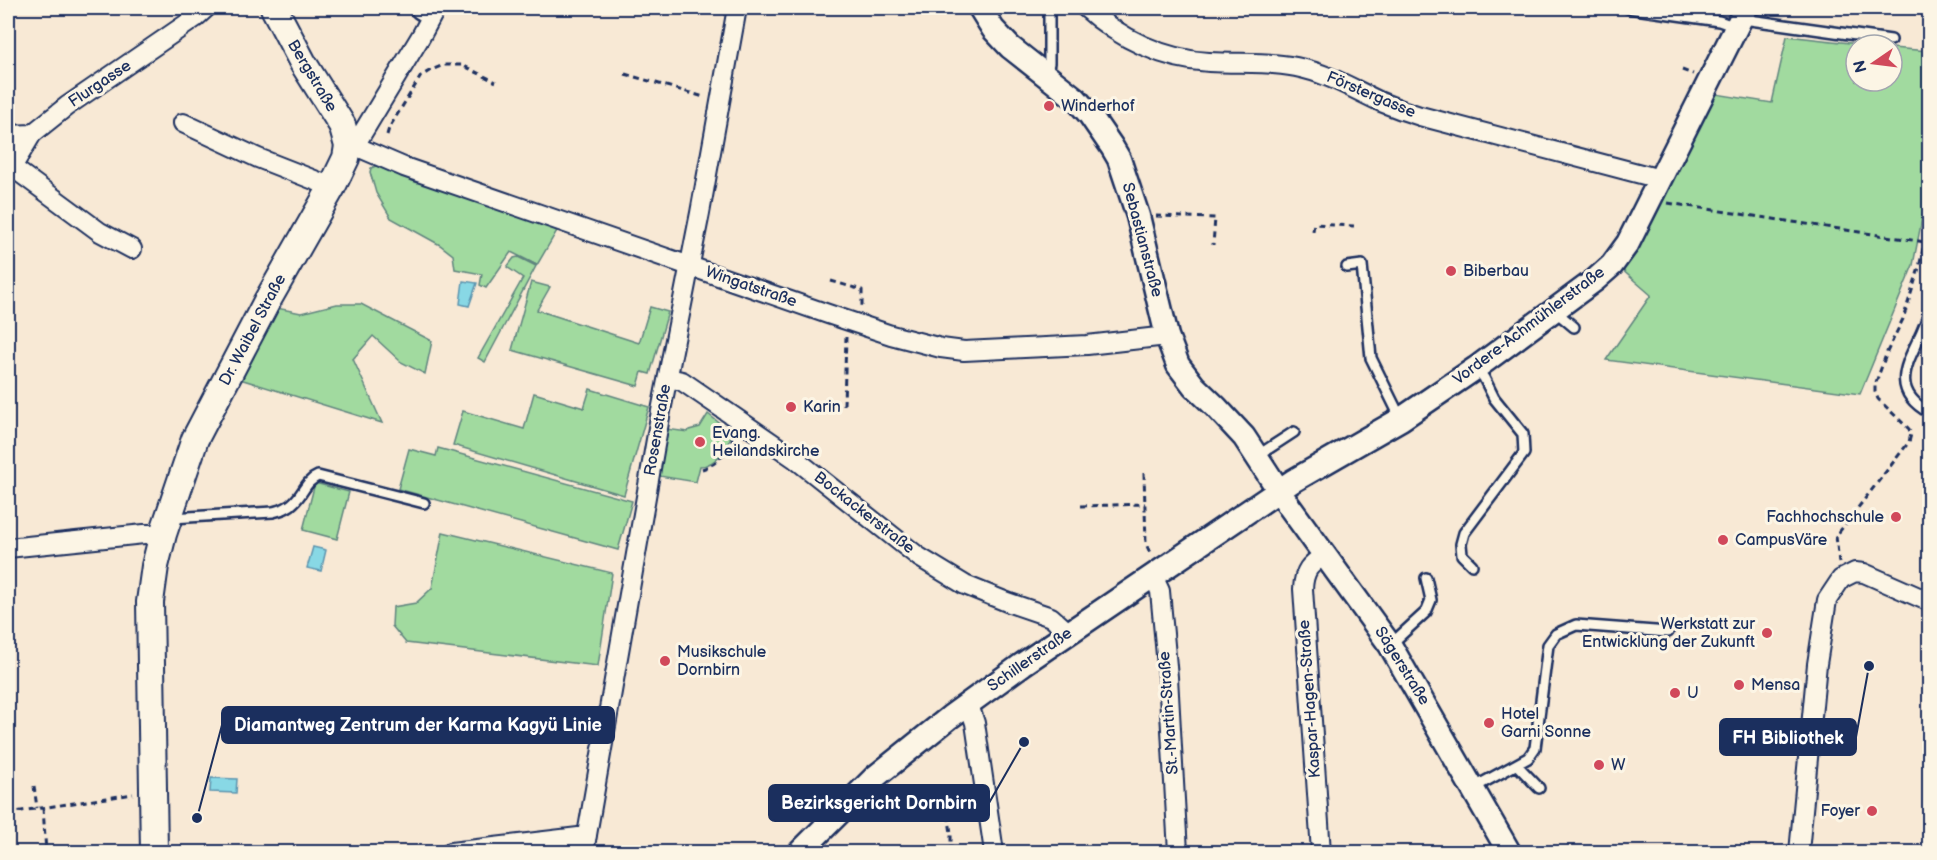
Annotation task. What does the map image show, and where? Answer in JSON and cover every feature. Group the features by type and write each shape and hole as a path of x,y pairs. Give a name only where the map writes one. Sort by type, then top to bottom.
{"main road":[{"name":"Bergstraße","path":"274,8 299,55 342,125 348,146"},
{"name":"Dr. Waibel Straße","path":"154,852 150,602 155,566 165,526 195,439 266,303 332,187 346,158 348,146"}],"street":[{"name":"Flurgasse","path":"10,170 32,134 67,106 206,8"},
{"name":"Rosenstraße","path":"585,844 737,8"},
{"name":"Sebastianstraße","path":"980,8 993,29 1010,47 1076,99 1090,115 1119,159 1138,216 1167,336 1178,365 1194,386 1244,437 1279,491"},
{"name":"Förstergasse","path":"1088,8 1120,34 1149,48 1177,57 1207,62 1295,67 1323,74 1382,102 1420,116 1660,178"},
{"path":"348,146 360,137 433,13"},
{"name":"Vordere-Achmühlerstraße","path":"1279,491 1401,419 1555,311 1612,265 1628,243 1741,18"},
{"path":"183,123 258,158 332,187"},
{"path":"8,135 32,134"},
{"name":"Wingatstraße","path":"348,146 362,149 404,167 689,266 854,322 941,348 964,351 1088,345 1167,336"},
{"path":"10,170 100,232 132,249"},
{"name":"Bockackerstraße","path":"668,378 682,381 794,458 919,557 967,586 1051,616 1069,633"},
{"name":"Schillerstraße","path":"800,852 875,777 969,705 1154,569 1279,491"},
{"name":"Sägerstraße","path":"1279,491 1390,645 1509,852"},
{"path":"8,548 132,535 165,526"},
{"name":"Kaspar-Hagen-Straße","path":"1321,852 1303,589 1304,577 1310,565 1325,554"},
{"name":"St.-Martin-Straße","path":"1154,569 1160,591 1178,852"},
{"path":"1799,852 1819,653 1827,600 1840,579 1855,572 1864,573 1929,602"},
{"path":"969,705 975,723 994,852"},
{"path":"452,852 585,844"}],"lane":[{"path":"414,8 423,17 433,13"},
{"path":"1046,75 1049,63 1049,8"},
{"path":"1628,8 1719,21 1741,18 1844,33"},
{"path":"1347,267 1362,266 1371,358 1401,419"},
{"path":"1929,308 1926,323 1904,370 1903,380 1911,400 1929,413"},
{"path":"1555,311 1574,327"},
{"path":"1472,565 1462,555 1461,544 1464,533 1524,453 1523,434 1494,398 1476,368"},
{"path":"1257,456 1294,432"},
{"path":"165,526 273,512 286,508 295,502 311,479 318,476 424,503"},
{"path":"1390,645 1426,612 1431,600 1426,578"},
{"path":"1473,788 1528,758 1535,748 1548,645 1556,634 1575,625 1668,632"},
{"path":"1517,765 1539,788"}],"path":[{"path":"387,135 421,76 431,70 444,64 462,65 496,82"},
{"path":"625,74 709,98"},
{"path":"1658,202 1924,242"},
{"path":"1840,579 1836,536 1909,442 1911,434 1909,429 1878,399 1875,385 1887,352 1903,319 1919,268 1929,214"},
{"path":"1148,216 1215,219 1213,245"},
{"path":"1313,231 1314,224 1354,226"},
{"path":"831,281 862,290 854,322 844,405"},
{"path":"702,469 714,465 726,450 735,437 732,428"},
{"path":"1144,473 1146,544 1154,569"},
{"path":"1081,506 1145,504"},
{"path":"951,852 951,833 945,794 984,783"},
{"path":"34,786 37,809"},
{"path":"8,813 133,794"},
{"path":"43,808 46,852"},
{"path":"1924,852 1929,839"}],"green space":[{"path":"1787,36 1844,42 1844,93 1904,93 1904,49 1929,51 1929,183 1913,265 1860,394 1606,360 1651,295 1620,268 1674,178 1710,93 1772,103"},
{"path":"378,165 558,229 537,265 511,252 486,288 480,285 482,274 455,269 453,255 440,245 391,218 376,193 370,172 371,168"},
{"path":"518,257 536,266 485,362 478,358 523,278 507,267 514,258"},
{"path":"531,282 550,287 537,310 639,343 650,307 668,312 650,374 642,372 638,386 512,350"},
{"path":"337,304 361,304 432,341 425,374 401,362 373,336 353,359 382,423 240,379 277,308 301,313"},
{"path":"590,389 649,407 624,495 453,445 463,411 524,429 534,393 584,408"},
{"path":"708,414 732,433 720,455 711,463 700,466 696,482 659,476 666,429 688,432 700,427"},
{"path":"438,448 632,501 618,550 398,489 409,449 436,456"},
{"path":"315,483 349,492 337,539 303,530"},
{"path":"443,532 612,573 598,666 406,643 392,626 393,607 416,603 432,588"}],"water":[{"path":"463,281 477,283 469,306 460,304"},
{"path":"313,547 326,550 321,571 307,568"},
{"path":"211,778 237,779 236,793 210,792"}],"place":[{"name":"Winderhof","path":"1049,106"},
{"name":"Biberbau","path":"1451,271"},
{"name":"Karin","path":"791,407"},
{"name":"Evang. Heilandskirche","path":"700,442"},
{"name":"Fachhochschule","path":"1896,517"},
{"name":"CampusVäre","path":"1723,540"},
{"name":"Werkstatt zur Entwicklung der Zukunft","path":"1767,633"},
{"name":"Musikschule Dornbirn","path":"665,661"},
{"name":"FH Bibliothek","path":"1869,666"},
{"name":"Mensa","path":"1739,685"},
{"name":"U","path":"1675,693"},
{"name":"Hotel Garni Sonne","path":"1489,723"},
{"name":"Bezirksgericht Dornbirn","path":"1024,742"},
{"name":"W","path":"1599,765"},
{"name":"Foyer","path":"1872,811"},
{"name":"Diamantweg Zentrum der Karma Kagyü Linie","path":"197,818"}]}
